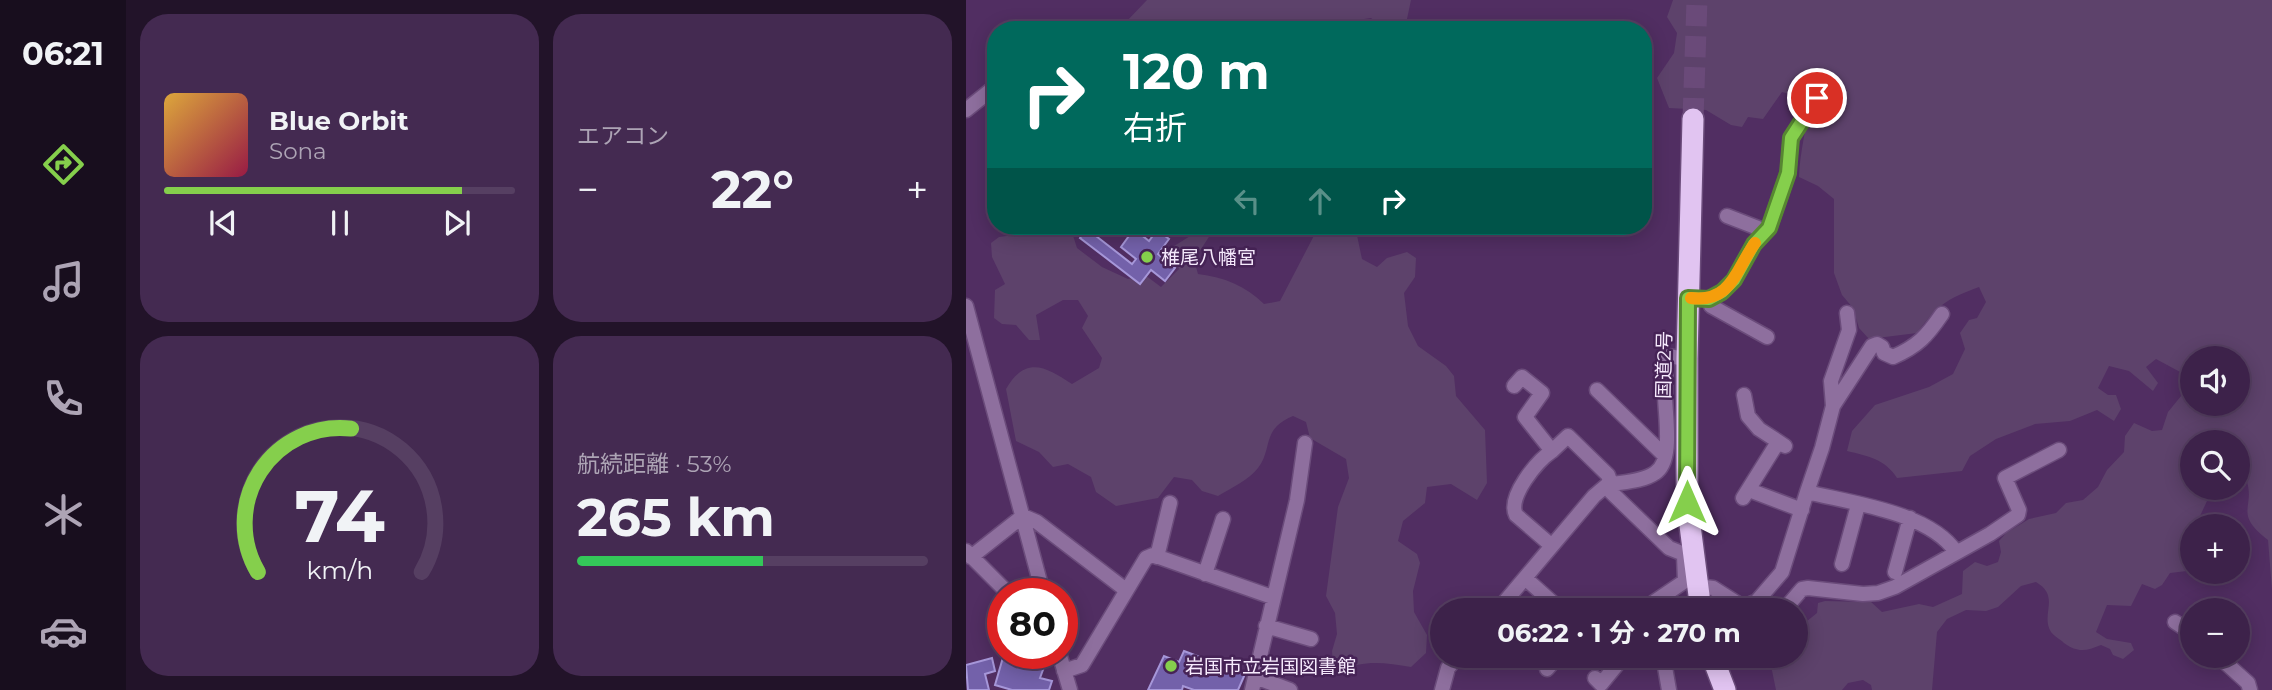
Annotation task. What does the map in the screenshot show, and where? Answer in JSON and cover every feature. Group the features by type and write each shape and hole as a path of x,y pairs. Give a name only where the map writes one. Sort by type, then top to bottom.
{"highway":[{"name":"国道2号","path":"1693,119 1699,298 1687,359 1687,502 1689,557 1699,598"},
{"path":"1717,668 1725,690"}],"street":[{"path":"966,110 987,93"},
{"path":"1699,298 1722,292 1734,280 1773,220 1788,173 1791,138 1817,98"},
{"path":"1727,216 1758,228 1763,234"},
{"path":"1699,298 1767,337"},
{"path":"966,306 1039,578"},
{"path":"1833,406 1831,381 1849,330 1847,313"},
{"path":"1697,586 1713,588 1743,607 1757,601 1782,572 1833,406 1872,346 1882,346 1884,353 1893,357 1909,350 1923,340 1942,314"},
{"path":"1508,598 1594,496 1609,485 1655,473 1661,467 1667,444 1667,356 1687,359"},
{"path":"1514,387 1522,377 1542,393 1525,417 1552,451"},
{"path":"1597,390 1665,456"},
{"path":"1744,395 1748,416 1759,429 1782,444 1746,494 1802,510"},
{"path":"1552,545 1516,515 1515,498 1545,455 1568,436 1608,475 1611,492 1669,548 1689,557 1685,581 1659,598"},
{"path":"1290,690 1253,684 1297,500 1305,443"},
{"path":"1793,598 1808,587 1863,594 1878,593 1895,587 1990,534 2018,515 2019,510 2005,478 2059,450"},
{"path":"1807,492 1910,518 1950,543 1956,552"},
{"path":"1157,557 1170,503"},
{"path":"1842,564 1858,505"},
{"path":"993,578 969,554 1023,516"},
{"path":"1023,516 1037,522 1126,590"},
{"path":"1895,572 1910,518"},
{"path":"1205,573 1223,519"},
{"path":"1070,690 1064,671 1082,665 1146,558 1153,555 1272,597"},
{"path":"1525,578 1547,598"},
{"path":"2175,622 2180,625"},
{"path":"1266,626 1311,639"},
{"path":"1443,690 1448,668"},
{"path":"1595,678 1601,684 1614,668"},
{"path":"1665,668 1669,690"},
{"path":"2231,668 2248,683 2250,690"}],"shaded area":[{"path":"1147,0 1411,0 1404,21 1375,21 1371,18 1350,21 1127,21"},
{"path":"1673,0 2272,0 2272,590 2268,540 2257,530 2248,514 2250,430 2180,430 2180,500 2211,500 2207,501 2201,514 2180,514 2180,572 2170,573 2162,585 2155,589 2142,584 2131,606 2107,605 2096,632 2107,639 2131,643 2134,650 2123,659 2101,645 2078,650 2054,635 2048,625 2047,594 2036,582 2021,586 1998,607 1986,611 1966,610 1947,619 1937,632 1932,690 1872,690 1871,685 1863,680 1848,683 1842,690 1776,690 1771,668 1808,668 1808,620 1817,613 1818,603 1871,602 1882,612 1919,604 1933,607 1962,594 1963,571 1975,562 1987,566 1998,562 2001,552 1999,541 2006,533 2029,519 2056,513 2066,503 2083,500 2098,487 2107,470 2124,452 2125,436 2134,423 2152,431 2162,430 2168,412 2180,397 2180,416 2250,416 2250,346 2180,346 2180,372 2156,359 2146,367 2158,383 2153,391 2129,371 2109,366 2098,388 2108,395 2116,395 2121,409 2114,421 2097,410 2070,421 2035,424 1996,439 1970,456 1962,471 1897,478 1881,462 1847,451 1852,431 1875,405 1929,387 1953,374 1965,349 1960,333 1969,320 1977,318 1986,302 1979,287 1944,304 1917,333 1869,339 1859,328 1853,308 1842,295 1834,273 1834,199 1818,186 1799,177 1810,100 1782,92 1763,119 1748,117 1742,127 1731,125 1706,110 1669,108 1657,78 1674,53 1677,33 1667,17"},
{"path":"1073,235 1077,248 1102,267 1128,279 1145,275 1161,287 1179,269 1171,248 1192,235 1210,235 1194,260 1198,274 1234,283 1264,304 1280,301 1314,235 1357,235 1362,259 1377,267 1387,258 1407,252 1416,258 1415,277 1404,293 1408,326 1418,346 1446,366 1454,376 1456,396 1485,430 1487,483 1477,500 1451,484 1427,487 1425,503 1403,521 1398,541 1417,554 1420,563 1413,591 1414,612 1427,635 1426,653 1411,667 1367,663 1341,671 1333,666 1332,651 1337,634 1335,613 1326,596 1338,507 1349,478 1346,459 1310,438 1306,422 1293,416 1283,421 1272,433 1258,468 1245,480 1218,496 1202,491 1192,480 1174,477 1158,498 1116,506 1096,492 1091,477 1068,464 1053,467 1039,452 1016,441 1006,389 1021,371 1037,367 1045,369 1072,384 1099,368 1102,358 1082,328 1088,316 1078,300 1063,300 1036,315 1040,340 1029,340 1016,325 1002,324 994,318 995,290 1005,284 992,257 991,243 999,237"}],"building":[{"name":"椎尾八幡宮","path":"1082,235 1095,235 1132,264 1136,259 1121,247 1130,235 1142,235 1149,241 1153,235 1164,235 1169,239 1158,254 1175,268 1165,281 1151,270 1140,284 1080,238"},
{"path":"1184,651 1245,674 1238,690 1194,690 1183,686 1182,690 1148,690 1164,656 1179,662"},
{"path":"987,659 987,669 995,671 985,674 989,690 968,690 966,665"},
{"path":"1000,669 1043,669 1040,678 1052,681 1049,690 1012,690 995,685"}],"tunnel":[{"path":"1693,119 1697,0"}],"slow traffic":[{"path":"1691,298 1709,299 1722,292 1734,280 1755,243"}],"place":[{"name":"椎尾八幡宮","path":"1147,257"},
{"name":"岩国市立岩国図書館","path":"1171,666"}],"route":[{"path":"1687,502 1688,298 1709,299 1722,292 1734,280 1754,244 1769,228 1788,173 1791,138 1817,98"}]}
